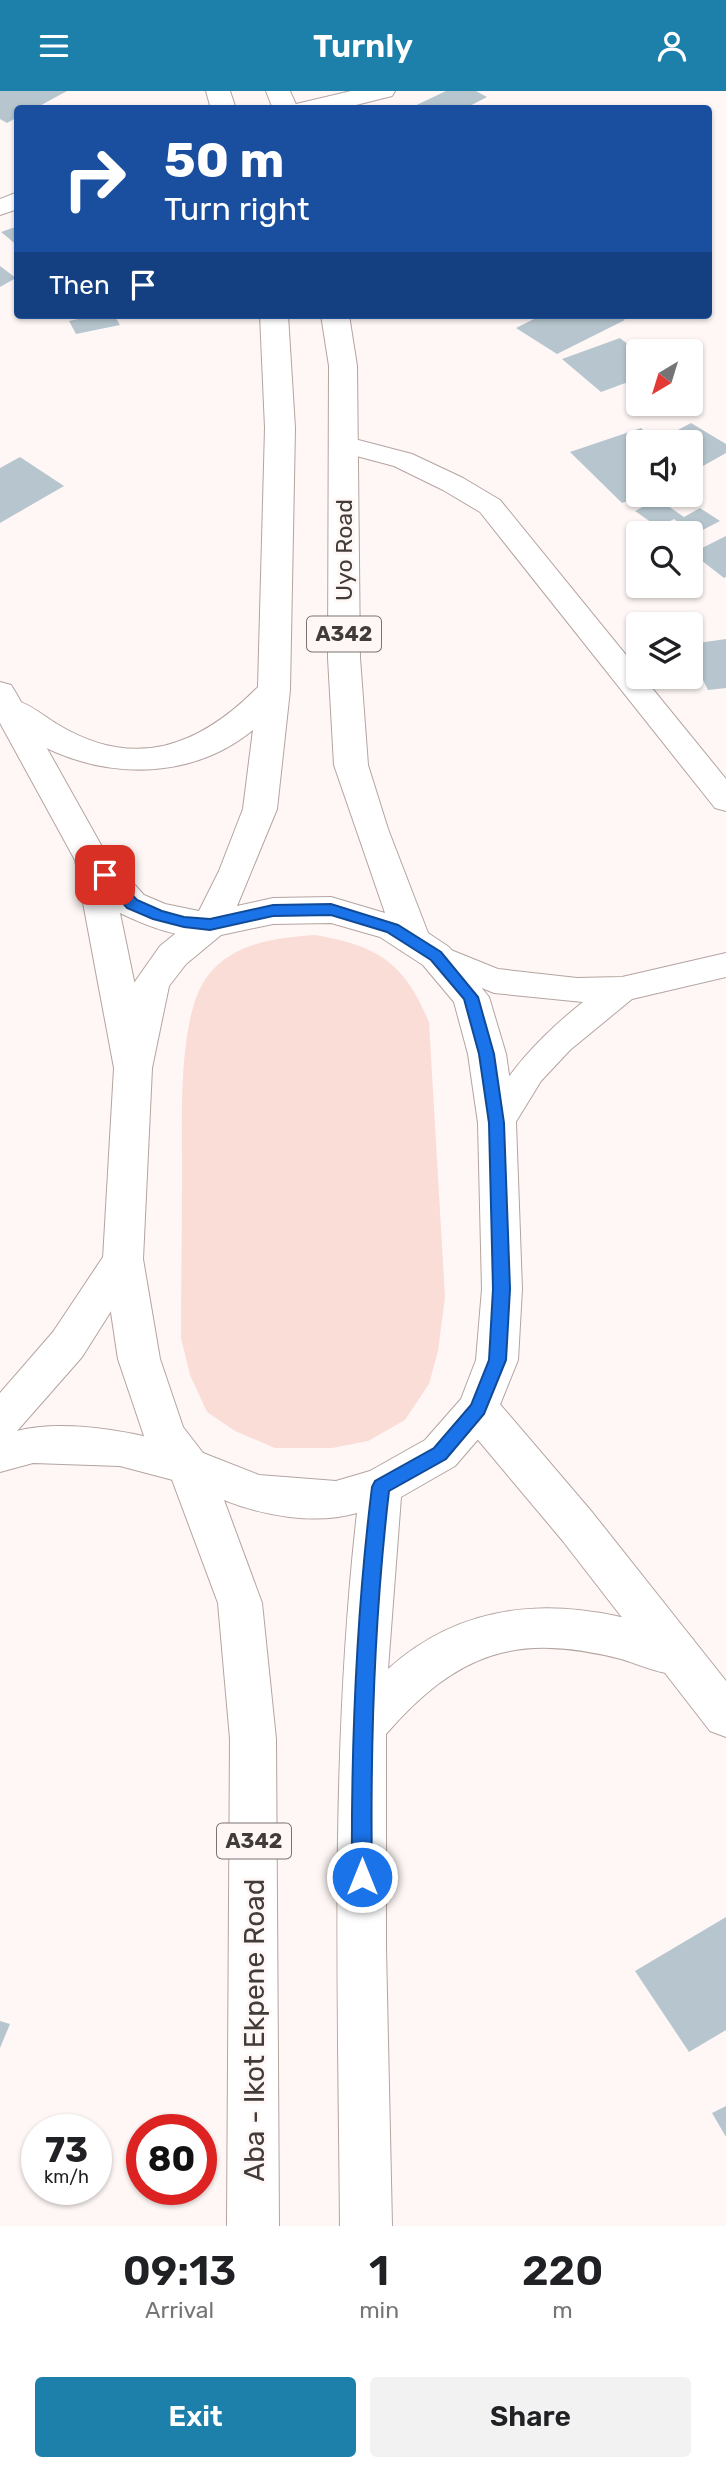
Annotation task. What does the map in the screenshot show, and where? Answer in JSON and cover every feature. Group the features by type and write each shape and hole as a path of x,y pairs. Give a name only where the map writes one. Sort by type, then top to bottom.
{"main road":[{"path":"322,105 383,91"},
{"name":"A342","path":"210,925 273,911 331,910 392,929 425,949 471,997 486,1054 496,1123 502,1289 497,1360 478,1409 440,1453 381,1487 336,1500 257,1494 188,1466 165,1436 139,1359 123,1259 133,1068 152,983 173,955 210,925 236,871 260,809 274,690 280,428 274,319"},
{"name":"Uyo Road","path":"336,319 343,366 344,658 351,765 371,829 425,949"},
{"path":"3,705 65,743 104,757 135,761 171,757 209,744 235,727 274,690"},
{"path":"3,705 92,860 132,904 158,916 210,925"},
{"path":"92,860 133,1068"},
{"path":"0,1421 38,1383 91,1314 123,1259"},
{"path":"478,1409 577,1525 726,1716"},
{"path":"0,1454 33,1445 120,1448 188,1466"},
{"name":"Aba - Ikot Ekpene Road","path":"188,1466 212,1520 240,1603 253,1739 253,2226"},
{"path":"366,2226 362,1727 370,1578 381,1487"},
{"path":"362,1727 395,1689 451,1647 503,1629 572,1629 677,1654"}],"street":[{"path":"343,444 403,460 453,484 489,506 726,800"},
{"path":"425,949 494,981 577,990 622,989 726,965"},
{"path":"496,1123 529,1072 558,1041 622,989"}],"shaded area":[{"path":"315,935 356,945 386,960 410,985 429,1022 445,1297 438,1351 429,1384 405,1420 368,1441 332,1448 275,1448 235,1431 207,1412 190,1375 181,1338 183,1074 191,1017 198,993 209,974 220,963 244,948 271,940"}],"building":[{"path":"0,91 67,91 41,105 14,105 14,119 7,123 0,119"},
{"path":"446,91 476,91 487,97 472,105 416,105"},
{"path":"14,227 14,243 1,232"},
{"path":"0,266 14,279 0,287"},
{"path":"116,319 120,325 76,334 69,321"},
{"path":"534,319 625,320 557,354 516,328"},
{"path":"620,338 626,343 626,383 601,392 562,359"},
{"path":"691,423 703,430 678,430"},
{"path":"703,430 726,444 726,453 703,466"},
{"path":"626,433 626,502 622,503 570,452"},
{"path":"20,457 64,486 0,523 0,468"},
{"path":"643,507 670,507 684,517 700,508 720,521 703,530 703,521 649,521 635,511"},
{"path":"726,536 726,577 703,562 703,548"},
{"path":"726,639 726,688 708,690 703,680 703,642"},
{"path":"726,1917 726,2030 689,2052 635,1971"},
{"path":"0,2021 10,2024 0,2048"},
{"path":"726,2106 726,2137 712,2113"}],"route":[{"path":"105,875 132,904 158,916 184,922 210,925 273,911 331,910 392,929 436,956 471,997 486,1054 496,1123 502,1289 497,1360 478,1409 440,1453 381,1487 370,1578 366,1652 361,1770 362,1877"}]}
